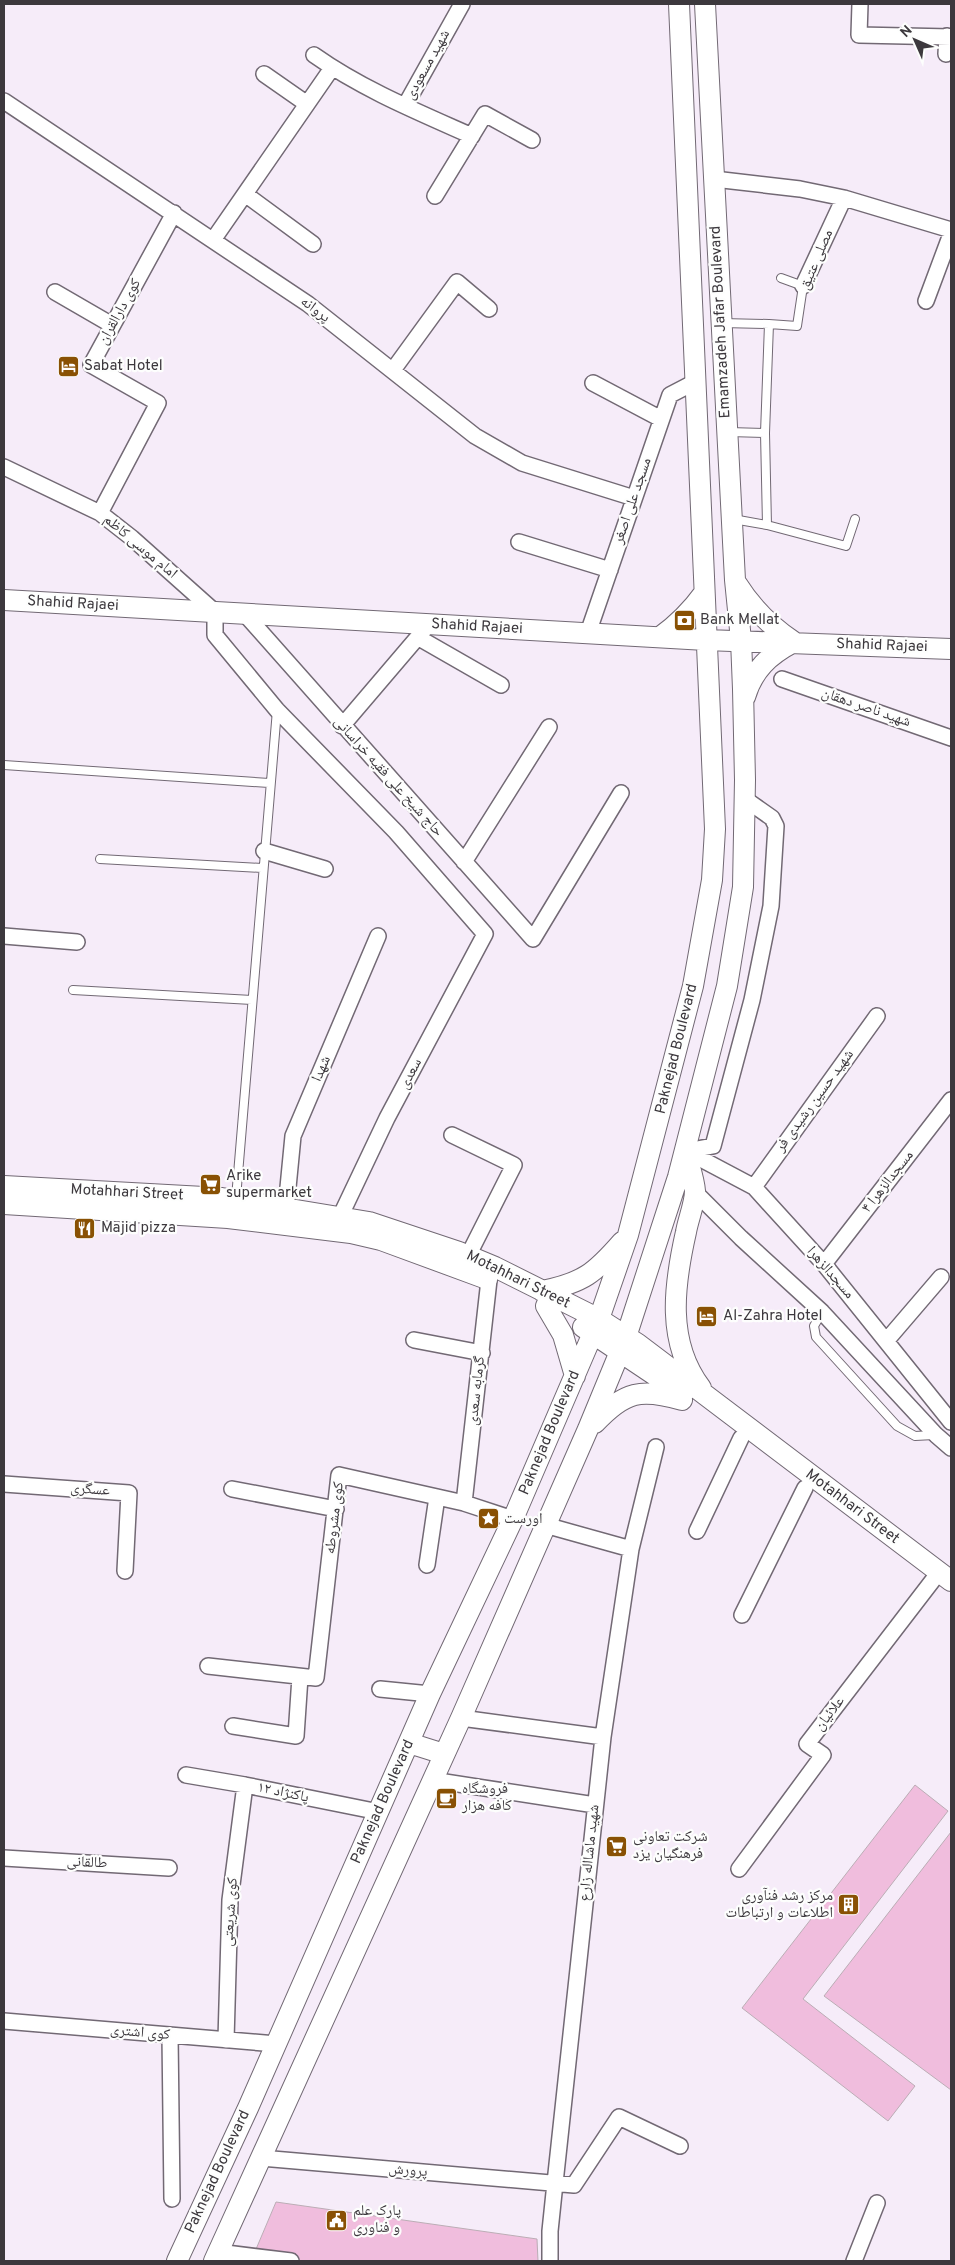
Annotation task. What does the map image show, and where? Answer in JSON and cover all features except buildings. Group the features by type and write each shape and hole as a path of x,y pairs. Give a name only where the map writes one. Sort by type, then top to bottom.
{"main road":[{"name":"Emamzadeh Jafar Boulevard","path":"679,4 706,640"},
{"name":"Emamzadeh Jafar Boulevard","path":"705,4 734,580 741,640"},
{"path":"703,559 708,569 720,571 727,568 733,557"},
{"path":"734,580 760,616 794,642 775,652 760,666 749,684 743,704"},
{"path":"660,637 677,625 692,610 704,593"},
{"name":"Shahid Rajaei","path":"4,600 244,613 424,631 588,633 706,640 951,649"},
{"path":"660,637 680,644 696,658 708,676"},
{"name":"Paknejad Boulevard","path":"177,2261 276,2044 430,1694 513,1519 596,1326 628,1235 693,986 712,880 715,829 706,640"},
{"name":"Paknejad Boulevard","path":"216,2257 461,1718 588,1429 623,1344 686,1151 727,986 743,887 745,799 741,640"},
{"path":"686,1151 695,1192 676,1284 675,1313 682,1350 704,1402"},
{"name":"Motahhari Street","path":"4,1186 236,1200 369,1222 468,1256 596,1326 623,1344 704,1402 942,1580 951,1594"},
{"name":"Motahhari Street","path":"4,1204 228,1218 351,1233 381,1240 544,1298"},
{"path":"575,1376 563,1335 544,1298 562,1287 585,1278 605,1261 628,1235"},
{"path":"588,1429 609,1408 625,1397 635,1394 663,1394 704,1402"},
{"name":"Motahhari Street","path":"704,1402 741,1438 804,1488 942,1580"},
{"path":"409,1742 444,1754"}],"street":[{"name":"شهید مسعودی","path":"314,55 332,68 405,106 462,4"},
{"path":"860,4 859,35 949,36 946,54"},
{"path":"213,240 332,68"},
{"path":"264,74 307,104"},
{"name":"پروانه","path":"4,101 308,304 475,436 522,463 634,498"},
{"path":"405,106 472,136"},
{"path":"435,196 485,114 532,140"},
{"path":"714,179 800,189 844,198 951,230"},
{"path":"245,194 313,244"},
{"name":"مصلی عتیق","path":"803,286 844,198"},
{"name":"کوی دارالقران","path":"100,513 158,403 91,365 174,213"},
{"path":"926,301 951,234"},
{"path":"393,370 457,282 489,309"},
{"path":"55,292 112,325"},
{"name":"مسجد علی اصغر","path":"588,633 670,395 695,382"},
{"path":"594,383 661,419"},
{"name":"امام موسی کاظم","path":"4,468 100,513 132,538 215,612"},
{"path":"519,542 610,570"},
{"name":"حاج شیخ علی فقیه خراسانی","path":"215,612 215,634 277,710 396,832 485,934"},
{"name":"حاج شیخ علی فقیه خراسانی","path":"244,613 533,940 621,793"},
{"path":"342,726 424,631 501,684"},
{"name":"شهید ناصر دهقان","path":"782,679 951,738"},
{"path":"464,862 549,727"},
{"path":"686,1151 712,1146 752,1000 771,906 776,826 772,818 745,799"},
{"path":"264,851 325,869"},
{"name":"سعدی","path":"340,1217 387,1118 485,934"},
{"path":"4,936 77,942"},
{"name":"شهدا","path":"286,1208 293,1136 378,936"},
{"name":"شهید حسین رشیدی فر","path":"754,1187 876,1016"},
{"name":"مسجدالزهرا ۴","path":"824,1264 946,1119 951,1100"},
{"path":"452,1135 514,1165 468,1256"},
{"name":"مسجدالزهرا","path":"686,1151 754,1187 824,1264 951,1422"},
{"path":"695,1192 741,1238 822,1312 936,1435 951,1448"},
{"path":"887,1340 941,1277"},
{"name":"گرمابه سعدی","path":"464,1503 489,1280"},
{"path":"414,1340 482,1353"},
{"path":"697,1531 741,1438"},
{"name":"شهید ماشااله زارع","path":"550,2261 550,2231 603,1736 631,1549 656,1448"},
{"name":"کوی مشروطه","path":"300,1676 316,1678 339,1475 464,1503 513,1519"},
{"name":"عسگری","path":"4,1484 129,1494 125,1571"},
{"path":"742,1615 804,1488"},
{"path":"232,1489 336,1509"},
{"path":"427,1565 437,1497"},
{"path":"545,1524 631,1549"},
{"name":"علائیان","path":"739,1869 823,1755 807,1744 942,1580"},
{"path":"208,1666 300,1676 296,1736 233,1726"},
{"path":"380,1690 430,1694"},
{"path":"461,1718 603,1736"},
{"name":"پاکنژاد ۱۲","path":"186,1775 379,1812"},
{"path":"432,1780 595,1806"},
{"name":"کوی شریعتی","path":"226,2040 230,1900 245,1785"},
{"name":"طالقانی","path":"4,1858 170,1868"},
{"name":"کوی اشتری","path":"4,2021 276,2044"},
{"path":"170,2035 172,2199"},
{"name":"پرورش","path":"261,2158 574,2186 619,2117 680,2146"},
{"path":"854,2261 877,2203"},
{"path":"216,2257 291,2261"}],"lane":[{"path":"781,278 803,286"},
{"name":"مصلی عتیق","path":"769,324 797,326 803,286"},
{"path":"721,323 769,324 765,433 767,525"},
{"path":"727,432 765,433"},
{"path":"731,519 767,525 846,546 855,519"},
{"path":"236,1200 269,783 277,710"},
{"path":"4,765 269,783"},
{"path":"100,859 262,868"},
{"path":"73,990 252,1000"},
{"path":"822,1312 814,1326 816,1337 897,1426 915,1436 936,1435"}],"place":[{"name":"Sabat Hotel","path":"68,366"},
{"name":"Bank Mellat","path":"684,620"},
{"name":"Arike supermarket","path":"210,1185"},
{"name":"Majid pizza","path":"85,1228"},
{"name":"Al-Zahra Hotel","path":"707,1316"},
{"name":"اورست","path":"488,1519"},
{"name":"فروشگاه کافه هزار","path":"446,1798"},
{"name":"شرکت تعاونی فرهنگیان یزد","path":"617,1846"},
{"name":"مرکز رشد فنآوری اطلاعات و ارتباطات","path":"849,1905"},
{"name":"پارک علم و فناوری","path":"337,2220"}]}
